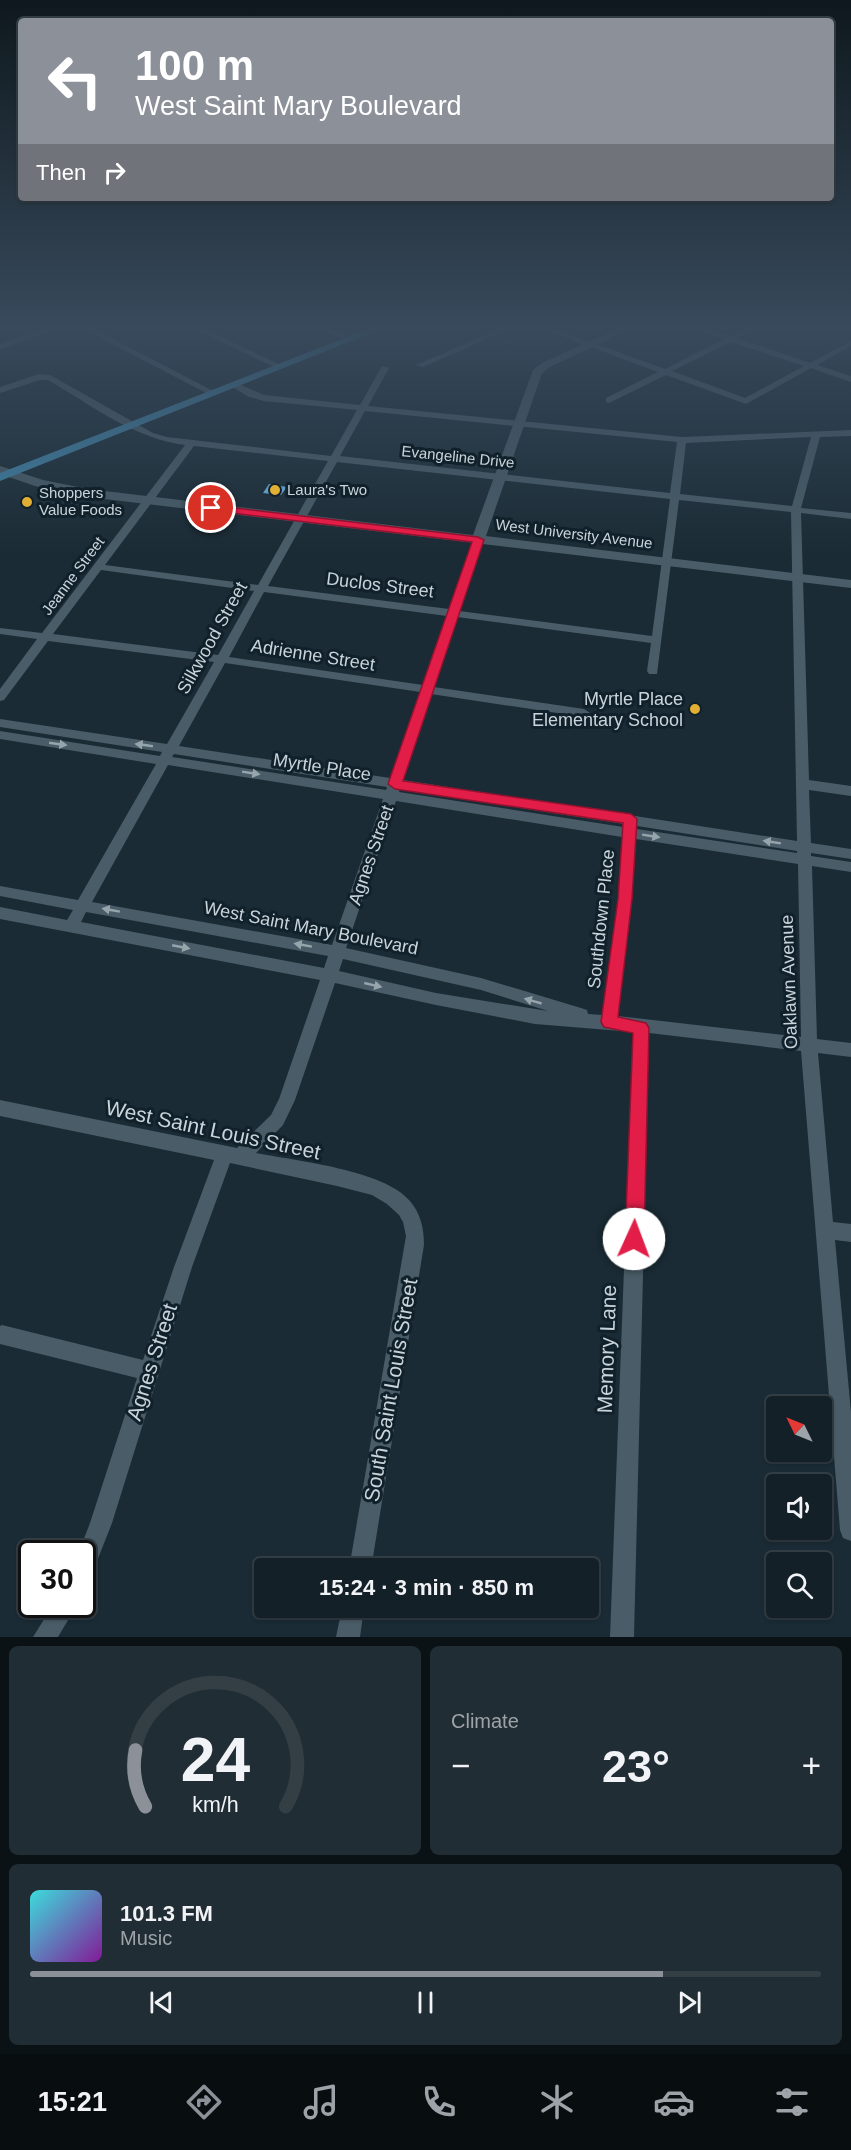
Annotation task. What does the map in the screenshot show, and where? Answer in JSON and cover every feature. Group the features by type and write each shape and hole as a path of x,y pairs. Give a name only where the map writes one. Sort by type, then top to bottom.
{"main road":[{"path":"3,474 189,402"},
{"path":"478,540 527,402"},
{"name":"West University Avenue","path":"3,474 75,491 851,584"}],"street":[{"name":"Evangeline Drive","path":"93,402 158,438 191,443 851,516"},
{"path":"309,402 682,440 851,433"},
{"name":"Silkwood Street","path":"71,926 365,402"},
{"name":"Oaklawn Avenue","path":"816,434 796,509 809,1045 848,1463 851,1530"},
{"path":"653,671 682,440"},
{"name":"Jeanne Street","path":"0,697 191,443"},
{"name":"Agnes Street","path":"94,1540 183,1267 232,1155 277,1120 287,1100 478,540"},
{"name":"Duclos Street","path":"99,567 657,640"},
{"name":"Adrienne Street","path":"0,631 221,659 584,713"},
{"name":"Myrtle Place","path":"0,723 168,754 393,790 805,853 851,854"},
{"name":"Myrtle Place","path":"0,735 168,754"},
{"path":"802,784 851,791"},
{"name":"Southdown Place","path":"609,1022 625,899 629,826"},
{"name":"Myrtle Place","path":"805,853 851,867"},
{"name":"West Saint Mary Boulevard","path":"0,891 337,952 481,984 609,1022 641,1028 851,1050"},
{"name":"West Saint Mary Boulevard","path":"0,914 329,975 436,999 535,1017 609,1022"},
{"name":"Memory Lane","path":"622,1637 641,1028"},
{"name":"West Saint Louis Street","path":"0,1108 232,1155 364,1185 385,1193 409,1211"},
{"name":"South Saint Louis Street","path":"362,1558 415,1245 416,1234 409,1211"},
{"path":"825,1230 851,1233"},
{"path":"2,1335 149,1371"},
{"path":"45,1637 57,1618"},
{"path":"348,1637 351,1618"}],"building":[{"name":"Laura's Two","path":"269,484 287,487 281,495 263,493"}],"place":[{"name":"Laura's Two","path":"275,490"},
{"name":"Shoppers Value Foods","path":"27,502"},
{"name":"Myrtle Place Elementary School","path":"695,709"}],"route":[{"path":"211,508 478,540 395,784 631,819 628,832 625,899 609,1022 641,1028 634,1239"}]}
